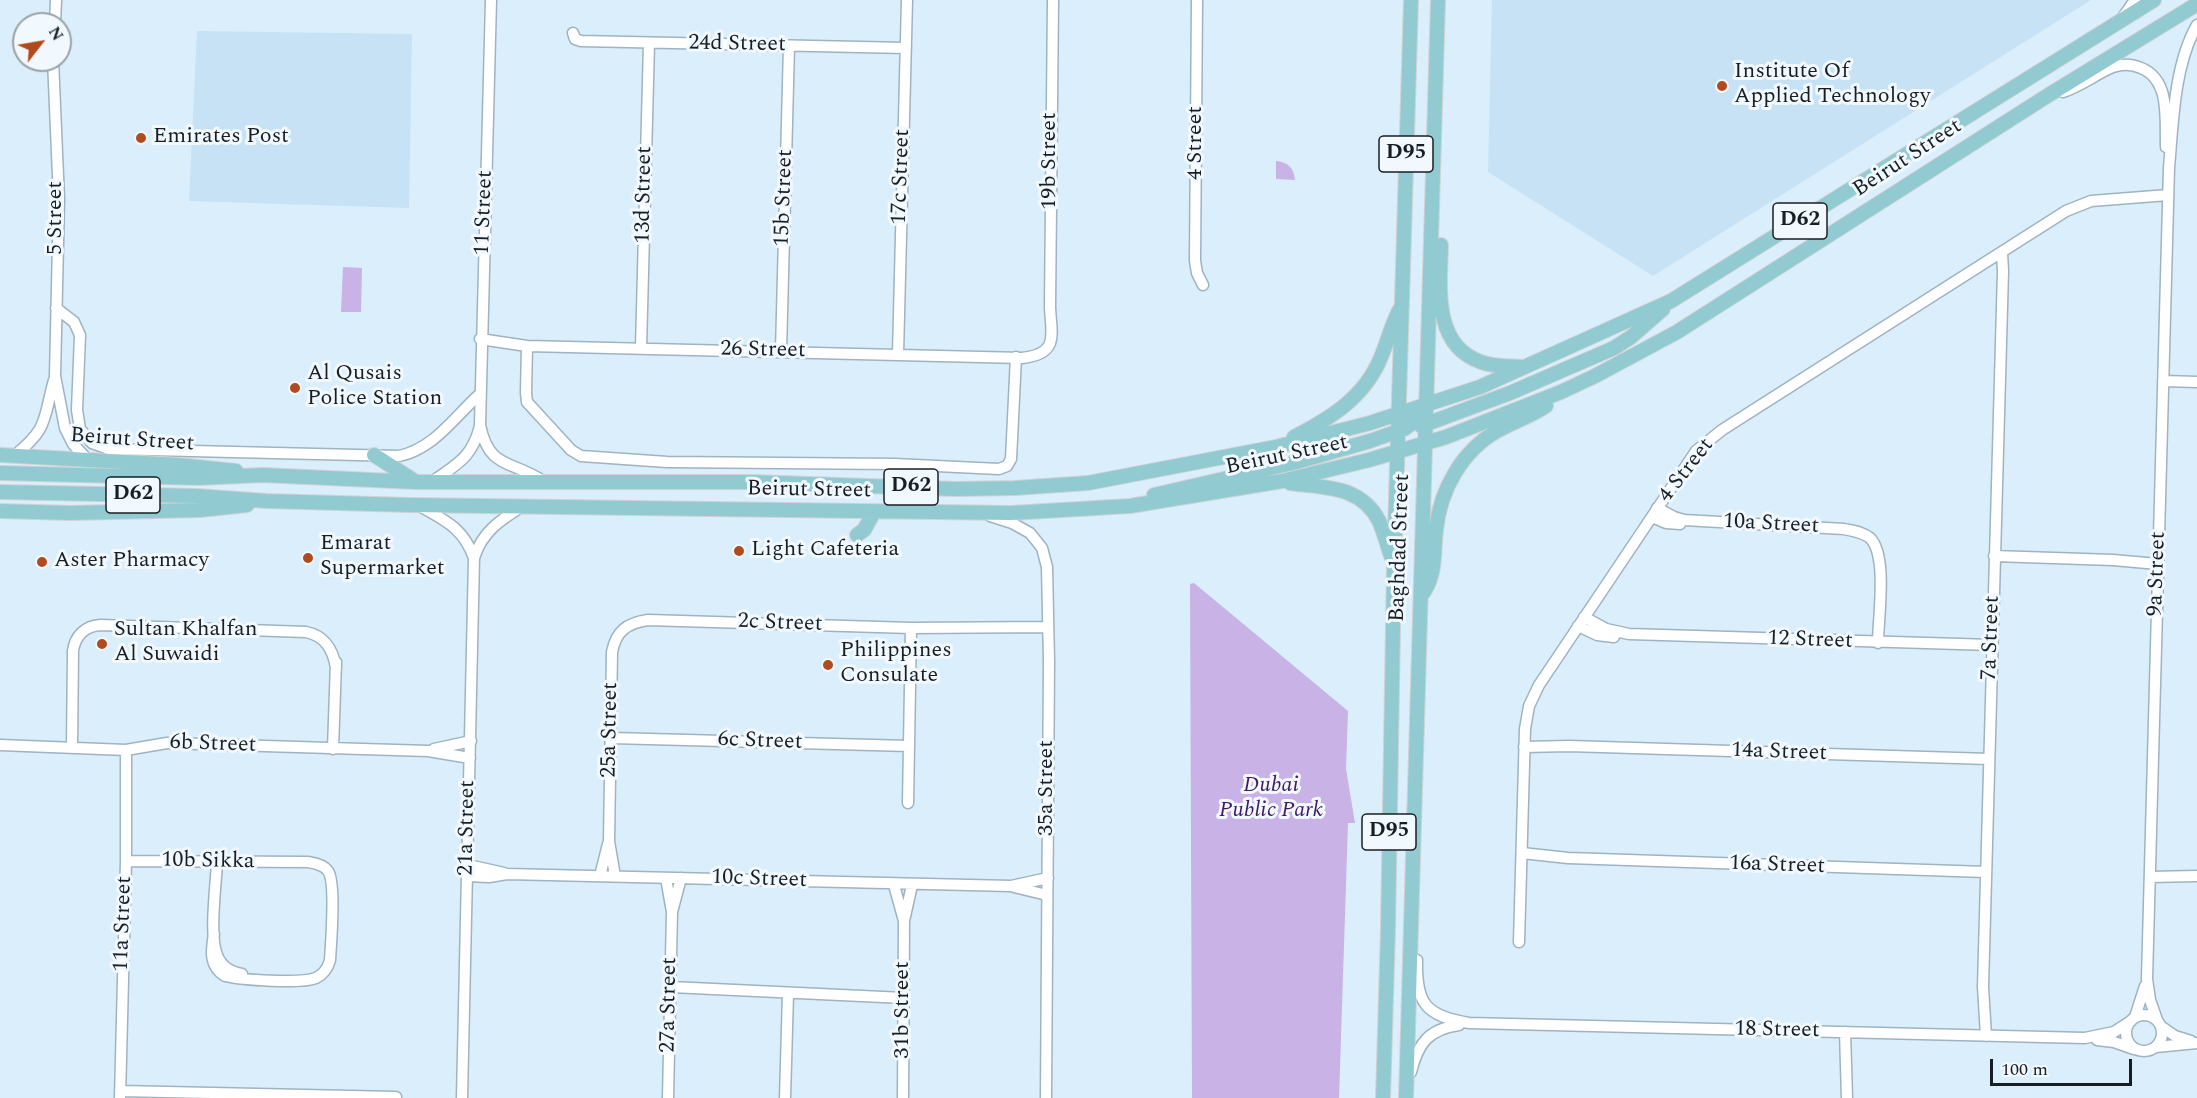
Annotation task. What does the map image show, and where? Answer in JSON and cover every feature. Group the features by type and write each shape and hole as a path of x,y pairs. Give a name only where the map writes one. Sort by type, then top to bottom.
{"main road":[{"name":"Baghdad Street","path":"1383,1098 1394,566 1411,0"},
{"name":"Baghdad Street","path":"1406,1093 1438,0"},
{"name":"Beirut Street","path":"7,455 87,459 109,455 262,475 416,482 751,482 956,489 1043,487 1088,483 1276,447 1370,423 1480,387 1671,301 2154,0"},
{"name":"Beirut Street","path":"0,492 197,496 266,501 418,505 984,513 1130,506 1282,481 1426,443 1561,392 1630,358 1677,332 2047,96 2197,4"},
{"path":"1435,116 1441,167 1440,304 1448,333 1460,349 1480,362 1527,367"},
{"path":"1397,452 1409,435 1426,423 1510,393 1614,348 1648,324 1671,301"},
{"path":"1276,447 1332,416 1359,393 1378,364 1389,330 1401,308"},
{"path":"1420,597 1433,573 1436,530 1443,497 1458,468 1481,443 1494,433 1540,410 1561,392"},
{"path":"1130,506 1167,491 1293,463 1398,432 1415,421 1427,405"},
{"path":"374,455 416,482"},
{"name":"Beirut Street","path":"0,473 199,478 262,475"},
{"path":"1282,481 1336,488 1348,491 1360,498 1380,522 1394,566"},
{"name":"Beirut Street","path":"0,511 70,513 200,510 266,501"},
{"path":"857,535 864,530 874,512"}],"street":[{"name":"11 Street","path":"491,0 480,339 480,426 487,446 499,461 527,471 543,481"},
{"name":"17c Street","path":"898,354 907,0"},
{"name":"19b Street","path":"1051,322 1053,0"},
{"name":"4 Street","path":"1197,0 1195,261 1197,273 1203,285"},
{"path":"2120,20 2135,0"},
{"name":"9a Street","path":"2159,1023 2150,1000 2147,979 2169,168 2179,81 2187,49 2197,25"},
{"name":"24d Street","path":"573,33 575,39 581,42 906,48"},
{"name":"13d Street","path":"641,348 649,43"},
{"name":"15b Street","path":"781,351 789,46"},
{"name":"9a Street","path":"2047,96 2067,90 2119,65 2142,68 2155,78 2162,92 2166,156 2169,168"},
{"name":"5 Street","path":"53,72 58,192 55,376 68,435 87,459"},
{"name":"4 Street","path":"1519,942 1524,744 1526,717 1533,695 1696,451 1713,436 2074,207 2100,199 2168,199"},
{"name":"7a Street","path":"1982,1036 2002,253"},
{"path":"1985,264 1998,277 2002,289"},
{"path":"56,308 74,322 80,335 78,420 85,437 109,455 399,456 418,450 434,438 480,394"},
{"name":"26 Street","path":"480,339 528,346 1031,357 1046,350 1052,343 1051,322"},
{"name":"26 Street","path":"480,351 510,345"},
{"path":"528,346 527,402 571,450 592,459 667,462 896,464 999,469 1007,466 1011,459 1016,357"},
{"name":"5 Street","path":"7,455 33,440 40,431 55,376"},
{"path":"2163,381 2197,382"},
{"path":"61,411 78,399"},
{"name":"11 Street","path":"432,482 464,459 474,443 480,426"},
{"name":"21a Street","path":"418,505 461,532 474,558 462,1098"},
{"name":"21a Street","path":"474,558 486,533 523,506"},
{"name":"35a Street","path":"984,513 1022,528 1037,540 1042,548 1047,567 1046,1098"},
{"name":"10a Street","path":"1654,513 1698,521 1844,530 1862,527 1874,532 1883,548 1880,565 1878,643"},
{"path":"1995,556 2158,560"},
{"name":"2c Street","path":"627,625 648,620 911,628 1005,628 1047,632"},
{"name":"12 Street","path":"1581,622 1629,634 1992,645"},
{"name":"25a Street","path":"615,876 609,840 612,652 617,635 627,625"},
{"path":"72,747 74,644 78,636 90,627 105,626 320,631 331,639 337,651 333,749"},
{"path":"908,803 911,628"},
{"name":"6c Street","path":"612,738 909,746"},
{"name":"6b Street","path":"428,751 471,741"},
{"name":"6b Street","path":"0,746 126,750 167,743 428,751 470,758"},
{"name":"14a Street","path":"1524,744 1989,759"},
{"name":"11a Street","path":"120,1095 126,861 126,750"},
{"name":"25a Street","path":"600,876 609,840"},
{"name":"16a Street","path":"1521,856 1986,872"},
{"name":"10b Sikka","path":"126,861 290,862 309,867 321,874 328,886 330,956 325,972 312,979 231,978 218,972 212,958 217,862"},
{"name":"10c Street","path":"467,871 894,885 1011,886 1048,878"},
{"path":"2150,873 2197,875"},
{"name":"27a Street","path":"666,878 672,912 668,1098"},
{"name":"27a Street","path":"672,912 681,878"},
{"name":"31b Street","path":"894,885 904,921"},
{"name":"31b Street","path":"903,1098 904,921 912,885"},
{"name":"10c Street","path":"1011,886 1047,895"},
{"name":"18 Street","path":"1411,898 1417,920 1416,981 1420,997 1436,1014 1444,1018 1469,1023 2085,1038 2114,1042 2136,1049"},
{"name":"9a Street","path":"2133,1019 2147,979"},
{"path":"671,987 904,998"},
{"path":"785,1098 789,993"},
{"path":"2146,1015 2175,1036 2197,1042 2156,1047 2148,1051 2136,1049 2127,1037 2128,1026 2133,1019 2146,1015"},
{"name":"18 Street","path":"2085,1038 2114,1032 2133,1019"},
{"name":"18 Street","path":"1406,1093 1414,1058 1426,1039 1445,1027 1469,1023"},
{"path":"2156,1047 2162,1038 2159,1023"},
{"path":"1847,1098 1850,1033"},
{"path":"120,1095 396,1097"}],"shaded area":[{"name":"Institute Of Applied Technology","path":"1492,0 2091,0 1653,276 1488,172"},
{"path":"197,31 412,34 409,208 189,201"}],"green space":[{"path":"1276,161 1290,166 1295,180 1276,179"},
{"path":"343,267 362,268 361,312 341,312"},
{"name":"Dubai Public Park","path":"1194,583 1348,711 1346,769 1355,823 1348,823 1339,1098 1192,1098 1190,584"}],"place":[{"name":"Institute Of Applied Technology","path":"1722,86"},
{"name":"Emirates Post","path":"141,138"},
{"name":"Al Qusais Police Station","path":"295,388"},
{"name":"Light Cafeteria","path":"739,551"},
{"name":"Emarat Supermarket","path":"308,558"},
{"name":"Aster Pharmacy","path":"42,562"},
{"name":"Sultan Khalfan Al Suwaidi","path":"102,644"},
{"name":"Philippines Consulate","path":"828,665"}]}
